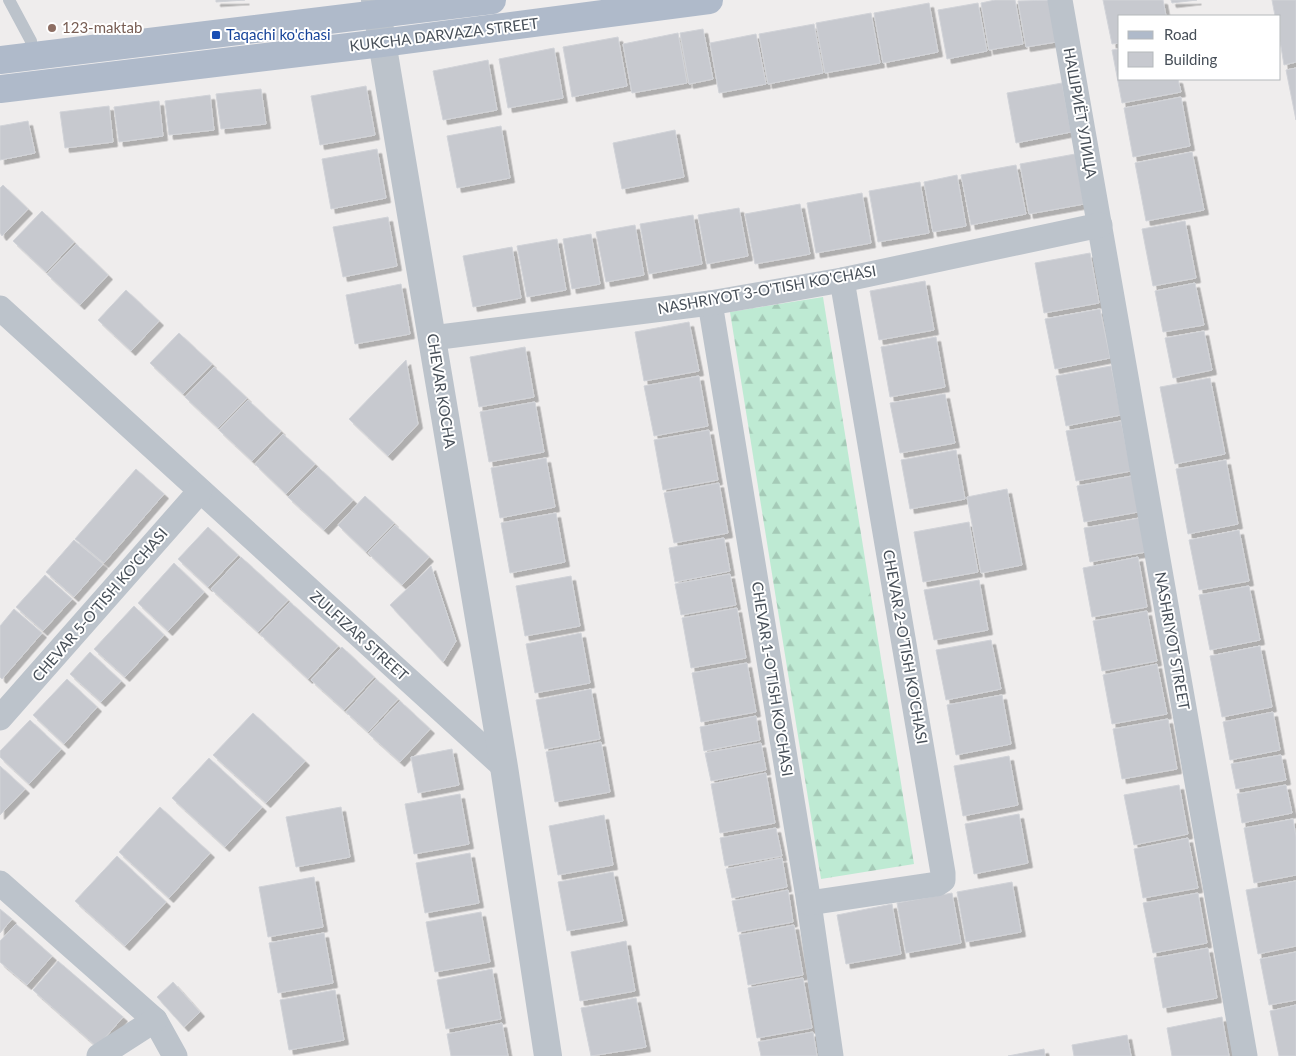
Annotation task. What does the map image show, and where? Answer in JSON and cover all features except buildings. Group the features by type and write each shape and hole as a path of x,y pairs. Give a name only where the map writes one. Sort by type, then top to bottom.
{"main road":[{"name":"KUKCHA DARVAZA STREET","path":"0,60 376,7 492,0"},
{"name":"KUKCHA DARVAZA STREET","path":"0,89 382,43 709,0"}],"street":[{"name":"НАШРИЁТ УЛИЦА","path":"1060,0 1100,225"},
{"name":"CHEVAR KOCHA","path":"376,7 504,767"},
{"name":"NASHRIYOT 3-O'TISH KO'CHASI","path":"432,338 710,303 842,280 1100,225"},
{"name":"NASHRIYOT STREET","path":"1100,225 1245,1056"},
{"name":"CHEVAR 2-O'TISH KO'CHASI","path":"809,903 937,884 943,880 842,280"},
{"name":"CHEVAR 1-O'TISH KO'CHASI","path":"710,303 809,903 831,1056"},
{"name":"ZULFIZAR STREET","path":"0,308 504,767"},
{"name":"CHEVAR 5-O'TISH KO'CHASI","path":"0,718 200,491"},
{"path":"504,767 548,1056"},
{"path":"0,883 155,1020 175,1056"},
{"path":"99,1056 155,1020"}],"lane":[{"path":"9,0 31,41 30,56"}],"green space":[{"path":"823,297 914,864 821,879 730,312"}],"place":[{"name":"123-maktab","path":"52,28"},
{"name":"Taqachi ko'chasi","path":"216,35"}]}
